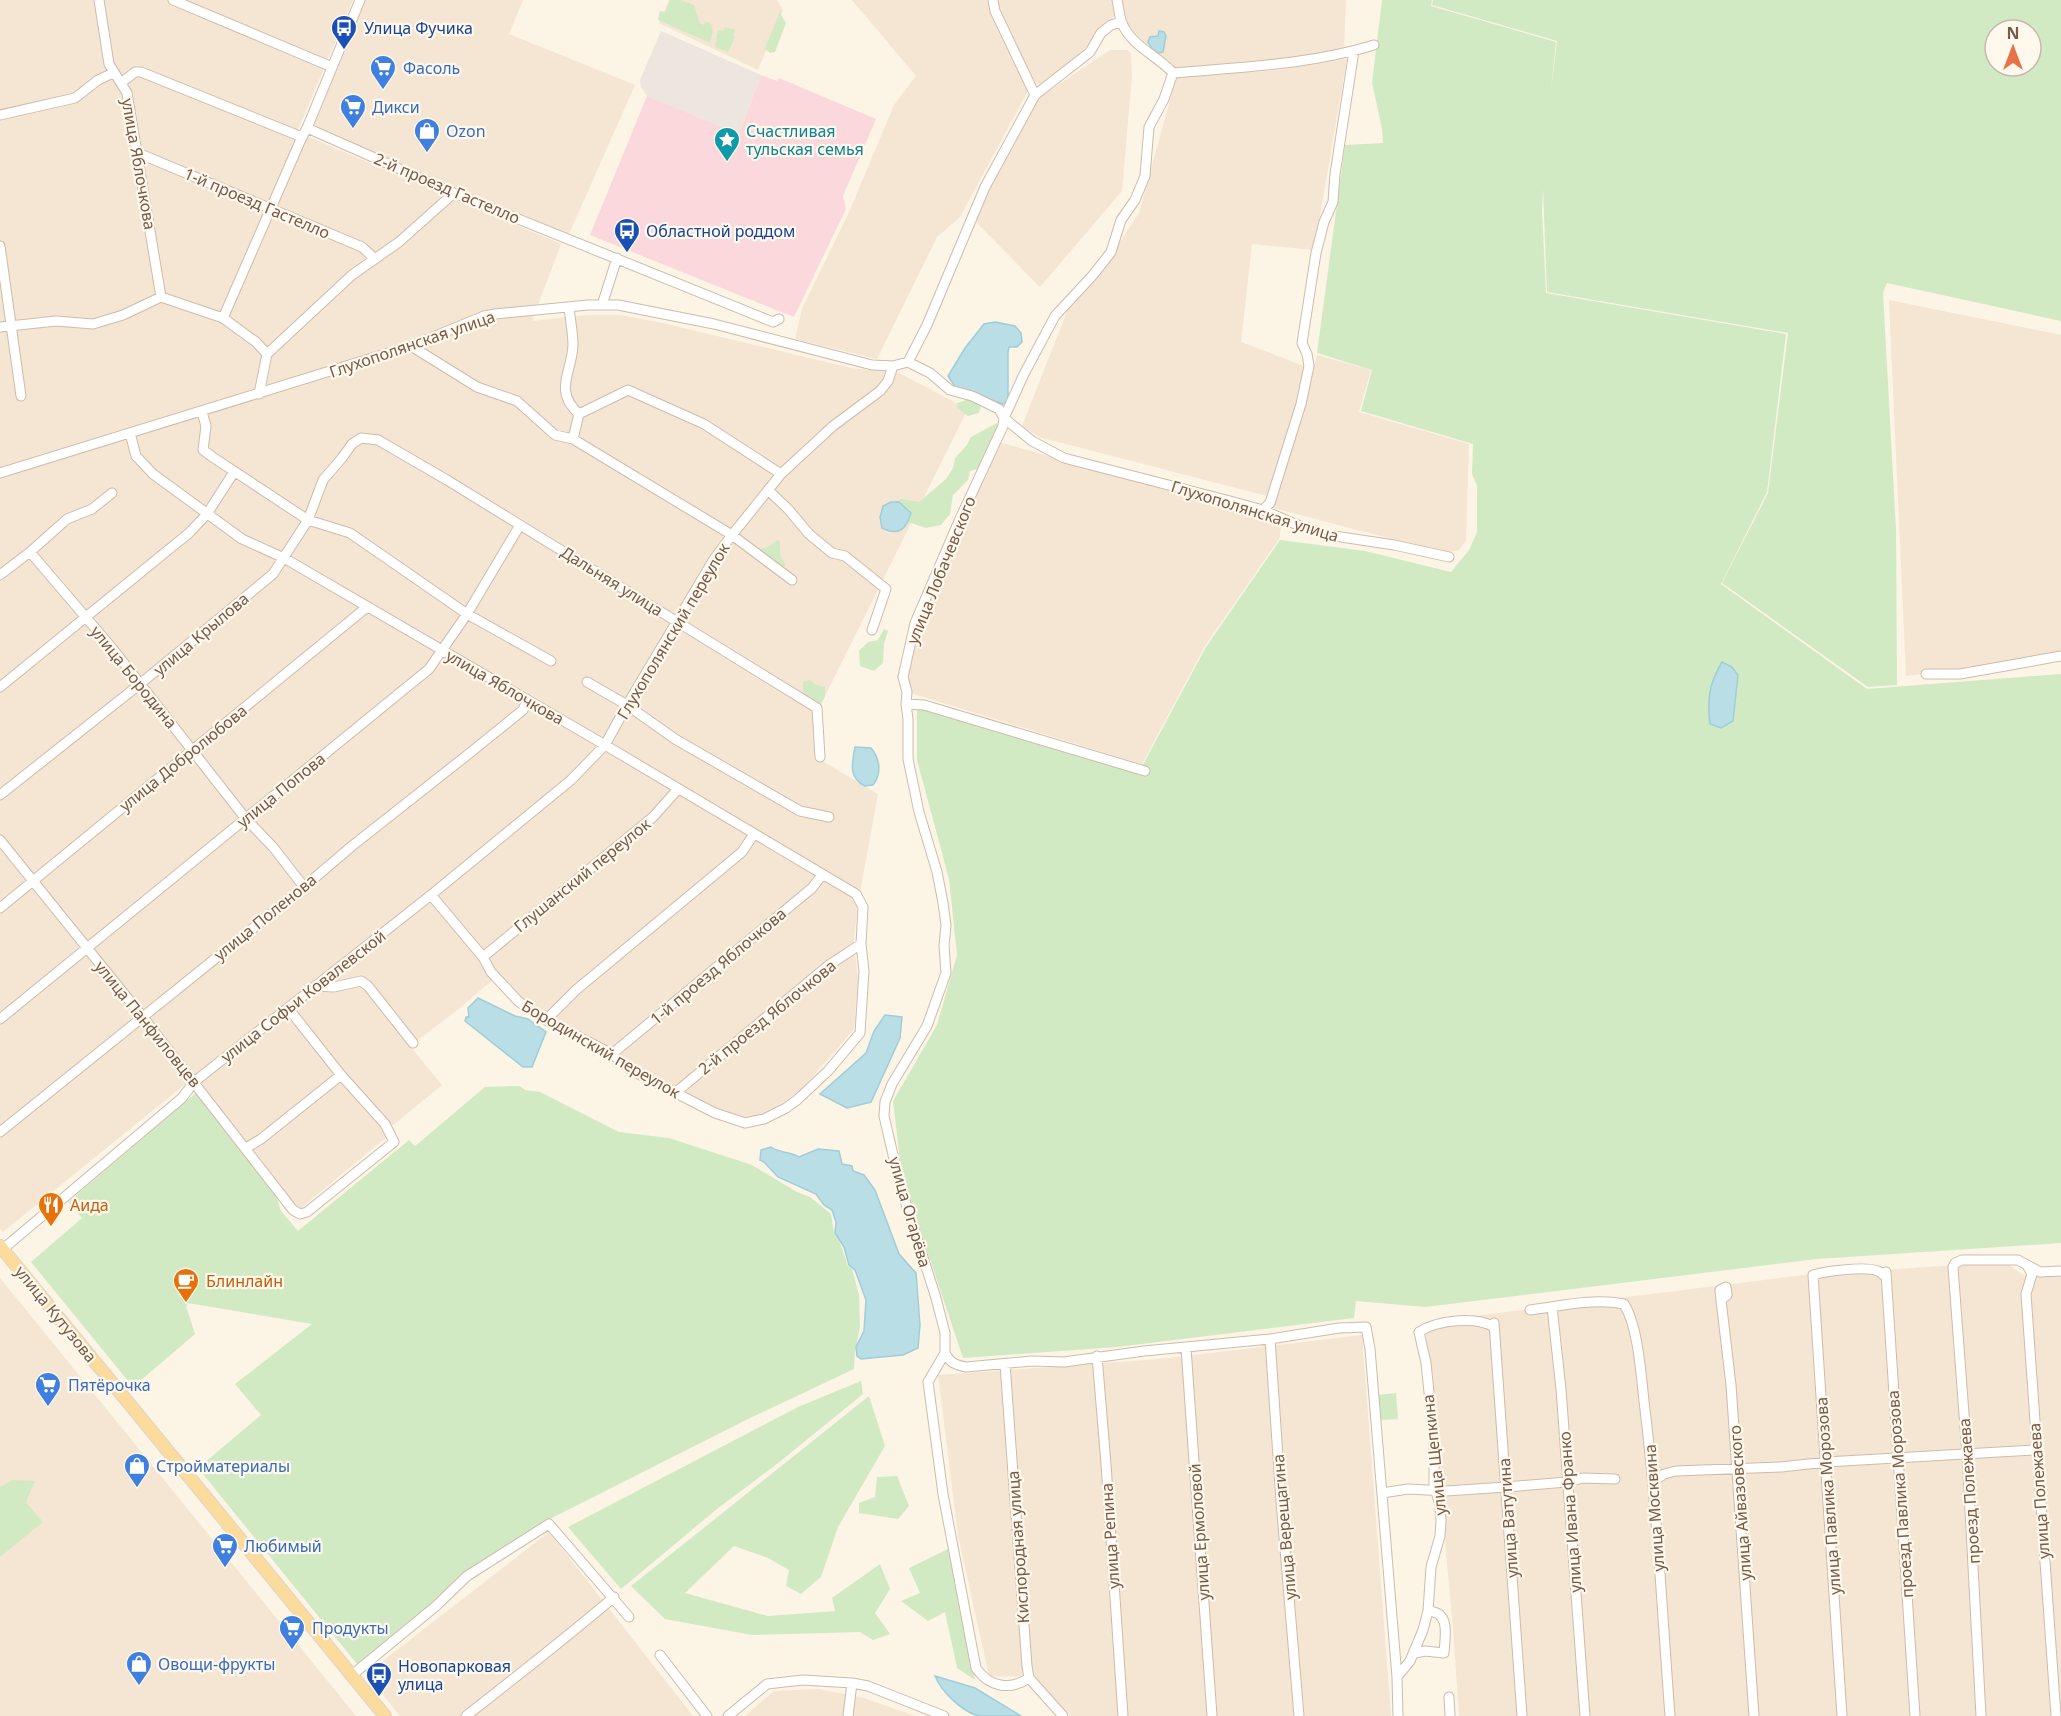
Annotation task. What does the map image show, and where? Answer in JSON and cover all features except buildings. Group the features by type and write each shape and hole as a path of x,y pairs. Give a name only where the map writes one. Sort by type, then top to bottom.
{"main road":[{"name":"улица Кутузова","path":"1,1247 385,1716"}],"street":[{"name":"улица Яблочкова","path":"99,0 106,53 113,73 127,93 161,297"},
{"path":"173,0 332,67"},
{"path":"223,318 270,207 307,128 360,0"},
{"path":"993,0 995,11 1035,95"},
{"path":"1117,0 1125,29 1142,48 1173,73 1278,64 1354,51 1374,45"},
{"path":"908,362 927,325 985,187 1035,95 1090,52 1101,33 1121,18"},
{"path":"1263,510 1270,503 1301,404 1309,366 1302,343 1316,253 1324,222 1333,202 1335,174 1354,51"},
{"path":"121,83 135,72 141,72 302,137"},
{"path":"0,115 75,99 98,80 113,73"},
{"name":"улица Лобачевского","path":"906,704 907,692 903,677 915,623 1003,426 1001,413 1055,316 1111,252 1121,220 1136,200 1144,176 1149,127 1164,99 1173,73"},
{"name":"2-й проезд Гастелло","path":"307,128 454,193 773,322 779,319"},
{"name":"1-й проезд Гастелло","path":"138,153 362,247 374,258"},
{"path":"259,394 267,354 352,275 399,242 454,193"},
{"path":"0,246 21,396"},
{"path":"602,305 617,258"},
{"path":"0,327 56,321 93,324 123,315 161,297 223,318 256,342 267,354"},
{"name":"Глухополянская улица","path":"0,473 411,346 487,315 618,305 714,324 872,365 894,366 908,362 930,373 950,390 972,396 1001,413 1032,441 1064,458 1263,510 1328,535 1394,545 1449,557"},
{"path":"569,307 573,345 564,390 571,407 579,414"},
{"path":"411,346 477,387 517,401 555,435 573,439 732,535 792,580"},
{"name":"Глухополянский переулок","path":"605,745 714,559 732,535 781,474 833,426 880,392 888,381 894,366"},
{"path":"579,414 628,390 704,424 781,474"},
{"path":"202,412 206,426 203,450 308,520 350,533 467,614 551,661"},
{"path":"573,439 579,414"},
{"name":"улица Яблочкова","path":"130,434 136,456 153,474 242,539 284,558 858,896 863,907 861,944"},
{"name":"улица Крылова","path":"0,795 140,684 273,574 308,520 323,480 352,444 361,438"},
{"name":"Дальняя улица","path":"361,438 378,440 678,621 817,708 820,757"},
{"path":"0,687 189,533 207,514 234,472"},
{"path":"768,490 788,508 809,534 832,553 845,556 886,589 872,630"},
{"path":"0,575 67,519 92,509 112,493"},
{"name":"улица Попова","path":"0,1019 429,669 467,614 520,525"},
{"name":"улица Бородина","path":"30,552 193,749 246,819 273,847 304,887"},
{"name":"улица Добролюбова","path":"0,908 367,607"},
{"path":"1926,674 1960,674 2061,656"},
{"path":"587,682 627,705 675,739 801,811 828,817"},
{"name":"улица Поленова","path":"0,1132 523,710 528,700"},
{"path":"906,704 924,705 1145,771"},
{"name":"улица Огарёва","path":"906,704 908,759 919,813 943,903 946,925 944,946 946,973 927,1026 891,1084 885,1102 884,1116 900,1185 936,1298 945,1333 945,1353"},
{"name":"улица Софьи Ковалевской","path":"1,1247 182,1098 194,1082 431,895 571,780 605,745"},
{"name":"Глушанский переулок","path":"483,957 653,817 678,789"},
{"path":"546,1020 576,990 741,852 754,834"},
{"name":"улица Панфиловцев","path":"0,840 142,1016 293,1210 300,1214 307,1212 394,1142 385,1124 341,1075"},
{"name":"1-й проезд Яблочкова","path":"612,1054 812,888 822,875"},
{"name":"Бородинский переулок","path":"431,895 483,957 491,972 519,1002 546,1020 612,1054 631,1070 715,1113 745,1123 764,1119 792,1104 808,1092 860,1033 864,971 861,944"},
{"name":"2-й проезд Яблочкова","path":"675,1093 829,965 861,944"},
{"path":"315,986 334,987 361,981 368,986 413,1043"},
{"path":"246,1148 261,1139 341,1075 288,1008"},
{"name":"проезд Полежаева","path":"1981,1716 1967,1454 1953,1267 1955,1263 1962,1260 1990,1259 2018,1260 2028,1267"},
{"path":"2028,1267 2040,1272 2061,1271"},
{"name":"улица Полежаева","path":"2028,1267 2032,1274 2026,1294 2056,1716"},
{"name":"улица Павлика Морозова","path":"1842,1716 1813,1275 1824,1272 1877,1270 1886,1275"},
{"path":"2031,1281 2040,1272"},
{"name":"проезд Павлика Морозова","path":"1886,1275 1915,1716"},
{"name":"улица Айвазовского","path":"1721,1295 1731,1385 1754,1716"},
{"name":"улица Москвина","path":"1552,1308 1584,1303 1624,1304 1628,1311 1639,1359 1654,1481 1670,1716"},
{"path":"1530,1310 1552,1308"},
{"name":"улица Ивана Франко","path":"1552,1308 1561,1389 1585,1716"},
{"name":"улица Ватутина","path":"1419,1332 1424,1328 1470,1320 1494,1324 1522,1716"},
{"path":"1063,1716 1029,1678 1020,1684 1003,1686 992,1683 976,1668 945,1504 928,1382 945,1353 949,1360 957,1366 966,1367 1032,1361 1064,1362 1097,1356 1270,1339 1339,1328 1366,1327 1370,1349 1382,1493 1398,1716"},
{"name":"улица Щепкина","path":"1397,1677 1415,1653 1428,1611 1431,1567 1440,1536 1441,1521 1440,1505 1434,1485 1434,1441 1426,1363 1419,1332"},
{"name":"улица Верещагина","path":"1270,1339 1299,1716"},
{"name":"улица Ермоловой","path":"1186,1348 1212,1716"},
{"name":"улица Репина","path":"1097,1356 1123,1716"},
{"name":"Кислородная улица","path":"1005,1364 1023,1627 1029,1678"},
{"path":"1654,1481 1664,1474 1676,1472 2036,1450"},
{"path":"1382,1493 1408,1489 1436,1491 1506,1487 1567,1482 1582,1478 1615,1479"},
{"path":"352,1675 436,1606 467,1576 549,1524 629,1617"},
{"path":"466,1716 546,1654 614,1597"},
{"path":"1415,1653 1425,1651 1444,1653 1445,1622 1442,1615 1436,1611 1428,1611"},
{"path":"660,1655 707,1716"},
{"path":"728,1716 767,1684 803,1680 868,1686 944,1716"},
{"path":"848,1716 852,1683"},
{"path":"1449,1697 1450,1716"}],"shaded area":[{"path":"0,0 353,0 297,132 561,244 532,321 586,315 621,315 667,324 851,368 899,373 968,409 821,704 824,762 878,794 857,909 854,941 858,979 854,1029 802,1089 767,1115 750,1119 716,1110 521,1001 498,975 460,1008 410,1046 442,1085 392,1126 395,1130 301,1208 297,1207 194,1077 3,1232 0,1229"},
{"path":"365,0 523,0 509,34 635,85 569,234 457,189 317,128 314,122"},
{"path":"669,0 777,0 783,10 758,70 659,23"},
{"path":"852,0 987,0 1028,91 960,217 937,237 877,359 795,339 802,309 850,210 894,105 916,76"},
{"path":"996,0 1114,0 1117,13 1094,36 1074,63 1041,85 1036,84 998,10"},
{"path":"1120,0 1346,0 1344,50 1259,62 1176,69 1144,44 1127,23"},
{"path":"661,31 761,75 739,134 647,96 641,87 640,80"},
{"path":"1110,50 1127,50 1131,54 1132,75 1122,191 1040,287 974,220 986,191 1040,97"},
{"path":"1347,59 1314,250 1252,244 1241,342 1304,366 1294,412 1267,496 1039,437 1022,426 1072,299 1093,283 1139,213 1176,78 1279,70"},
{"path":"761,75 777,81 779,78 876,119 843,196 846,209 794,317 590,235 647,96 739,134"},
{"path":"1889,300 2061,335 2061,657 1906,676"},
{"path":"1317,355 1371,370 1359,412 1469,444 1466,540 1459,550 1446,553 1273,508 1303,415"},
{"path":"999,442 1282,523 1279,539 1205,646 1142,764 907,692 907,678 917,630"},
{"path":"2004,1262 2024,1275 2061,1274 2061,1716 1459,1716 1425,1322 1805,1275"},
{"path":"0,1278 356,1716 0,1716"},
{"path":"1362,1335 1391,1716 1071,1716 1033,1677 989,1676 958,1535 938,1375 1160,1359"},
{"path":"549,1532 693,1716 400,1716 366,1674"},
{"path":"819,1689 864,1698 915,1716 745,1716 774,1691"}],"green space":[{"path":"670,0 681,0 694,5 700,23 704,25 705,21 711,24 713,31 710,43 658,20 660,11 665,12"},
{"path":"1382,0 1432,0 1431,6 1556,42 1551,90 1557,41 1432,5 1433,0 2061,0 2061,321 1887,283 1883,293 1896,530 1897,685 1868,687 1722,583 1768,493 1788,333 1547,292 1543,189 1542,210 1546,293 1786,334 1767,492 1721,584 1867,689 2061,674 2061,1243 1817,1259 1425,1307 1356,1301 1354,1318 1117,1347 963,1358 902,1176 893,1101 937,1025 957,955 949,879 917,760 917,706 1138,774 1206,647 1280,540 1365,551 1451,572 1469,550 1477,532 1477,486 1472,474 1473,444 1361,411 1372,370 1317,353 1345,145 1383,143 1372,83"},
{"path":"781,10 786,23 775,52 770,53 765,49 766,45"},
{"path":"725,27 735,30 733,36 735,37 728,52 715,47 718,30 723,31"},
{"path":"967,396 982,403 979,413 968,416 958,409 957,403 964,401"},
{"path":"997,423 1000,428 987,449 981,468 970,471 968,480 953,495 950,514 941,525 926,528 908,522 911,517 908,509 898,506 898,501 901,499 919,502 946,479 953,468 955,458 971,437"},
{"path":"777,540 780,542 780,554 786,566 779,568 761,555 760,549 770,546"},
{"path":"884,629 888,631 884,644 883,663 874,671 860,666 859,651 868,642 878,640"},
{"path":"810,680 816,685 825,687 825,697 821,703 810,701 803,691 803,682"},
{"path":"520,1086 525,1090 540,1092 619,1132 669,1138 752,1165 797,1192 810,1197 831,1214 834,1233 848,1266 852,1269 859,1295 860,1328 854,1369 746,1420 548,1520 436,1602 357,1664 198,1468 261,1415 235,1384 312,1324 188,1303 186,1306 195,1334 133,1387 31,1262 82,1218 68,1202 197,1092 275,1193 281,1211 298,1231 409,1140 415,1146 485,1087"},
{"path":"861,1381 863,1394 717,1509 621,1589 568,1527 798,1407"},
{"path":"1396,1393 1398,1419 1379,1420 1377,1395"},
{"path":"869,1396 885,1446 838,1527 821,1577 801,1594 786,1586 789,1570 768,1558 734,1546 685,1593 768,1616 835,1611 832,1598 880,1564 890,1589 875,1613 890,1634 873,1640 860,1632 752,1635 665,1619 631,1586"},
{"path":"897,1476 909,1506 898,1519 859,1513 859,1503 875,1497 877,1477"},
{"path":"13,1480 35,1481 26,1502 43,1522 0,1557 0,1487"},
{"path":"950,1548 975,1680 957,1668 945,1612 928,1621 901,1601 920,1593 909,1568"}],"water":[{"path":"1159,31 1164,32 1166,36 1163,52 1158,53 1148,42 1150,37 1158,36"},
{"path":"995,322 1015,326 1021,333 1022,342 1017,347 1009,347 1008,400 1003,404 956,388 948,376 965,348 984,324"},
{"path":"891,502 899,502 911,513 907,524 901,530 893,531 882,528 880,517 883,506"},
{"path":"1722,662 1732,667 1738,675 1733,721 1721,728 1710,724 1709,706 1714,677"},
{"path":"855,747 871,748 876,756 879,771 873,785 865,786 856,778 852,770"},
{"path":"478,998 515,1016 528,1019 546,1032 532,1067 523,1067 465,1021 466,1017 469,1017 468,1008"},
{"path":"885,1015 902,1017 900,1038 871,1102 847,1108 820,1094 866,1053 874,1031"},
{"path":"771,1147 799,1157 818,1149 839,1151 842,1164 852,1166 853,1171 864,1175 875,1190 899,1254 916,1273 920,1325 918,1348 903,1355 861,1359 857,1356 856,1347 864,1331 866,1300 855,1270 849,1265 844,1247 835,1233 836,1222 832,1210 824,1205 816,1194 778,1177 760,1160 761,1150"},
{"path":"935,1676 975,1688 1021,1716 972,1714 953,1700"}],"place":[{"name":"Улица Фучика","path":"344,51"},
{"name":"Фасоль","path":"383,91"},
{"name":"Дикси","path":"353,130"},
{"name":"Ozon","path":"427,154"},
{"name":"Счастливая тульская семья","path":"727,163"},
{"name":"Областной роддом","path":"627,254"},
{"name":"Аида","path":"51,1228"},
{"name":"Блинлайн","path":"186,1304"},
{"name":"Пятёрочка","path":"48,1408"},
{"name":"Стройматериалы","path":"137,1489"},
{"name":"Любимый","path":"225,1569"},
{"name":"Продукты","path":"292,1651"},
{"name":"Овощи-фрукты","path":"139,1687"},
{"name":"Новопарковая улица","path":"379,1698"}]}
